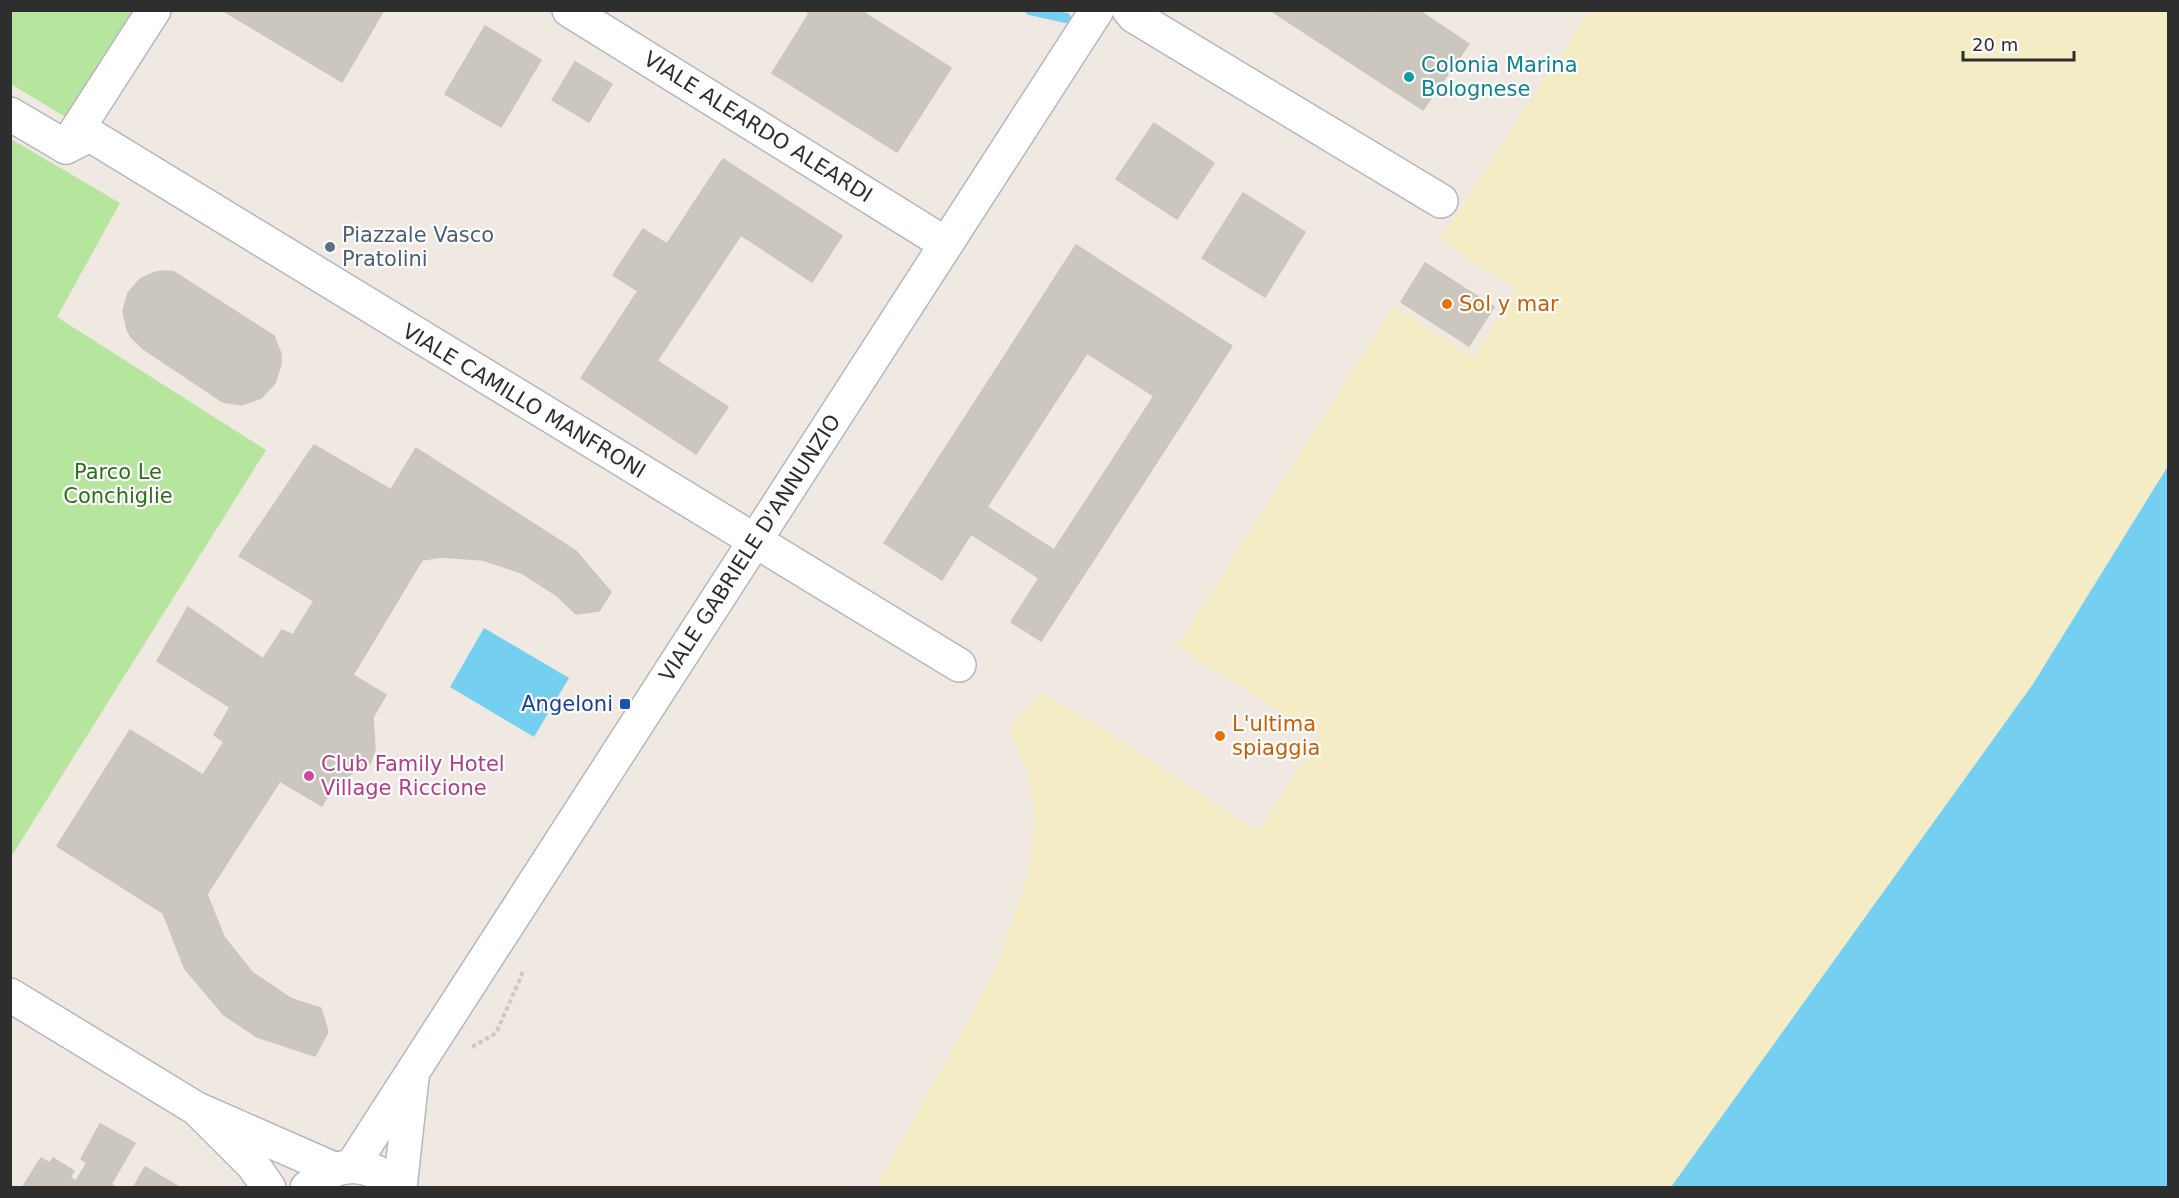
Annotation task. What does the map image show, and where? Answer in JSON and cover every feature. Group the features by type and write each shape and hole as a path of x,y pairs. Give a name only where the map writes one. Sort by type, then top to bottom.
{"street":[{"path":"78,141 154,10"},
{"name":"VIALE ALEARDO ALEARDI","path":"569,10 946,244"},
{"path":"1130,10 1134,16 1442,201"},
{"name":"VIALE GABRIELE D'ANNUNZIO","path":"343,1167 413,1070 1092,18"},
{"name":"VIALE CAMILLO MANFRONI","path":"10,114 78,141 959,665"},
{"path":"10,995 197,1109 343,1167 370,1169 387,1177 398,1188"},
{"name":"VIALE GABRIELE D'ANNUNZIO","path":"398,1188 413,1070"},
{"path":"197,1109 253,1165 269,1188"},
{"path":"307,1188 318,1177 343,1167"}],"green space":[{"path":"10,11 148,11 77,124 11,84"},
{"name":"Parco Le Conchiglie","path":"11,139 120,203 57,317 266,450 11,857"}],"sand":[{"path":"1589,11 2168,11 2168,466 2033,684 1671,1187 876,1188 996,969 1028,874 1035,819 1027,769 1009,730 1041,692 1114,736 1258,832 1319,737 1177,646 1394,306 1473,358 1516,289 1440,240"}],"water":[{"path":"2168,466 2168,1187 1671,1187 2033,684"},
{"path":"484,628 569,678 534,737 450,687"}],"building":[{"path":"222,10 384,10 342,82"},
{"path":"804,10 860,10 951,68 897,152 772,73 809,14"},
{"name":"Colonia Marina Bolognese","path":"1270,10 1371,10 1374,13 1376,10 1418,10 1469,44 1423,110"},
{"path":"485,26 541,60 501,127 445,94"},
{"path":"575,62 612,84 589,122 552,100"},
{"path":"1154,123 1214,163 1177,219 1116,179"},
{"path":"723,159 842,236 812,282 741,235 657,361 728,407 696,454 581,378 638,291 613,275 643,229 667,244"},
{"path":"1243,193 1305,232 1265,297 1202,258"},
{"path":"1076,245 1232,346 1041,641 1011,622 1039,578 971,534 942,580 884,543","holes":["1087,353 1154,396 1054,550 987,507"]},
{"name":"Sol y mar","path":"1425,263 1494,307 1469,346 1401,302"},
{"path":"165,271 174,272 274,336 281,354 281,364 275,383 261,398 242,405 223,402 142,348 131,337 123,311 128,293 140,279"},
{"path":"314,445 391,490 416,448 576,551 611,592 599,611 576,614 556,595 522,573 483,560 441,557 422,560 353,675 386,695 373,717 375,751 369,765 336,782 322,806 280,781 207,894 224,937 253,973 292,999 321,1008 328,1032 315,1056 257,1037 224,1015 185,969 163,913 57,846 130,730 203,775 224,742 214,735 230,707 157,661 188,607 263,659 282,630 293,635 314,601 239,556"},
{"path":"100,1124 135,1143 111,1184 117,1188 22,1188 41,1158 50,1163 53,1158 74,1171 70,1177 76,1181 87,1163 81,1159"},
{"path":"145,1167 181,1188 133,1188"}],"waterway":[{"path":"1030,10 1066,18"}],"place":[{"name":"Colonia Marina Bolognese","path":"1409,77"},
{"name":"Piazzale Vasco Pratolini","path":"330,247"},
{"name":"Sol y mar","path":"1447,304"},
{"name":"Angeloni","path":"625,704"},
{"name":"L'ultima spiaggia","path":"1220,736"},
{"name":"Club Family Hotel Village Riccione","path":"309,776"}]}
